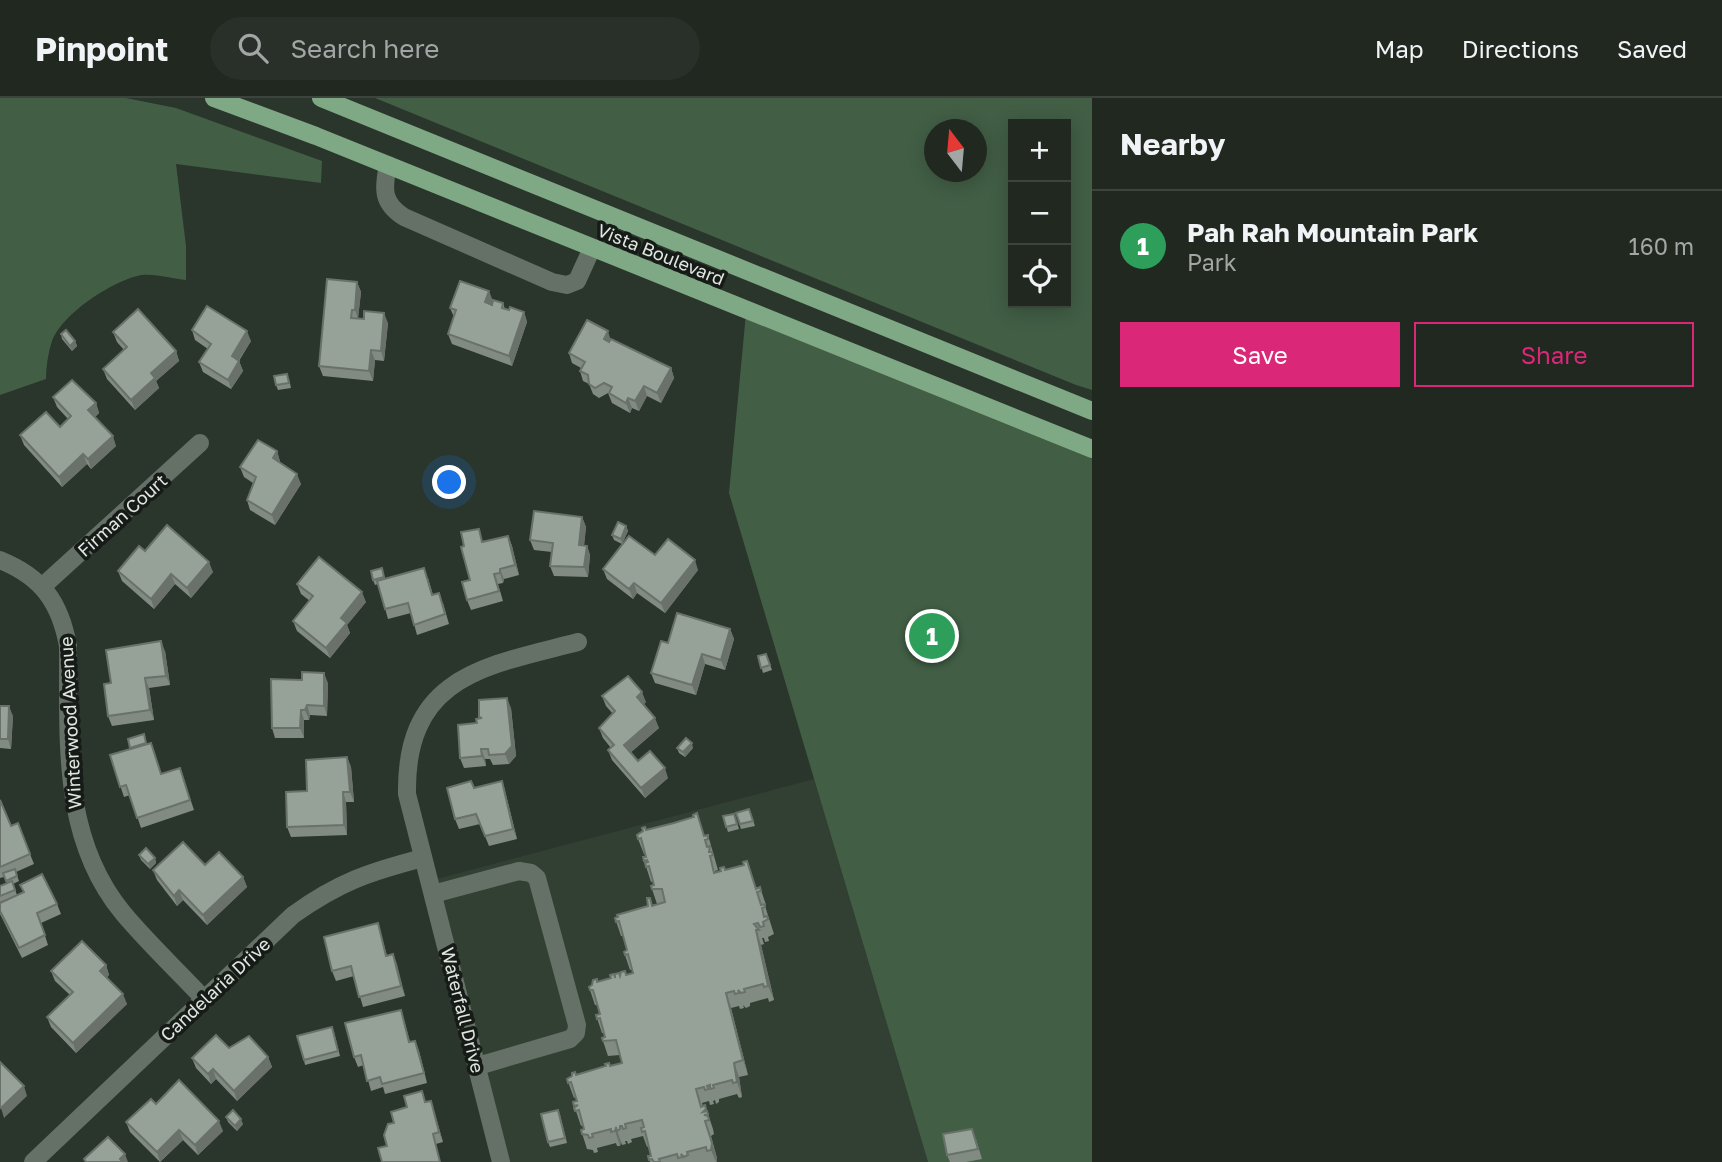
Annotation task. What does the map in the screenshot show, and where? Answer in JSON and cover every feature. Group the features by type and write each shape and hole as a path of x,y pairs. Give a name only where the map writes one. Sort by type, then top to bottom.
{"main road":[{"name":"Vista Boulevard","path":"214,98 388,165 1092,449"},
{"name":"Vista Boulevard","path":"321,98 1092,411"}],"street":[{"path":"388,165 384,185 386,199 392,209 404,217 552,282 567,285 577,281 592,248"},
{"name":"Firman Court","path":"43,586 200,443"},
{"name":"Winterwood Avenue","path":"0,560 19,568 43,586 56,605 64,625 68,646 70,783 86,851 122,912 204,999"},
{"name":"Waterfall Drive","path":"501,1162 407,794 407,769 411,745 420,723 434,702 453,684 475,671 578,642"},
{"name":"Candelaria Drive","path":"33,1162 293,915 323,894 354,878 424,858"},
{"path":"433,894 519,871 531,873 537,878 577,1026 570,1039 478,1066"}],"shaded area":[{"path":"814,779 928,1162 507,1162 433,880"}],"green space":[{"path":"0,98 126,98 176,108 322,161 321,183 176,164 186,246 186,280 155,275 137,276 114,285 88,301 57,331 49,350 46,379 0,395"},
{"path":"375,98 1092,98 1092,390 1076,385"},
{"path":"746,313 1092,450 1092,1162 928,1162 729,493"}],"building":[{"path":"327,279 357,282 355,310 352,310 351,318 364,319 364,311 384,313 381,351 371,350 369,371 319,366"},
{"path":"460,281 489,291 485,302 492,305 493,300 503,303 502,308 509,310 510,307 524,312 509,356 448,334 456,310 450,308"},
{"path":"207,306 247,331 232,356 239,361 228,380 199,362 211,344 192,330"},
{"path":"138,309 176,351 151,373 155,378 131,400 103,369 127,347 113,332"},
{"path":"587,320 608,331 604,339 609,342 611,339 671,368 657,393 644,386 635,401 628,398 626,403 609,393 612,387 604,383 595,388 589,384 588,375 580,371 585,362 569,353"},
{"path":"66,330 75,341 70,346 61,334"},
{"path":"287,374 289,383 276,385 274,376"},
{"path":"72,380 96,403 88,410 113,436 88,459 83,454 59,477 20,435 46,412 60,427 71,416 53,397"},
{"path":"258,440 277,451 273,458 297,474 272,515 247,500 256,477 240,467"},
{"path":"534,511 582,517 579,545 587,546 584,567 550,566 553,543 530,540"},
{"path":"618,522 626,526 621,539 612,535"},
{"path":"167,525 209,562 187,588 171,574 151,599 118,571 139,546 145,551"},
{"path":"479,529 482,542 508,536 515,565 500,569 500,573 494,574 499,591 467,600 462,582 470,580 461,547 464,546 461,532"},
{"path":"629,536 655,555 668,539 695,560 661,603 634,583 629,589 603,569"},
{"path":"319,557 362,592 341,618 347,623 326,648 293,621 313,596 297,584"},
{"path":"382,568 384,577 373,580 371,571"},
{"path":"424,568 432,595 439,593 445,614 414,625 408,603 385,609 377,581"},
{"path":"677,613 730,629 721,660 702,654 692,685 651,673 661,641 668,643"},
{"path":"161,641 166,676 145,678 150,710 108,716 104,684 111,683 106,650"},
{"path":"766,654 770,665 761,668 758,656"},
{"path":"302,672 324,673 324,706 307,705 305,710 301,710 300,728 272,728 271,679 302,680"},
{"path":"628,676 642,692 637,697 655,718 624,745 638,761 650,751 665,768 641,788 608,750 614,745 599,728 615,711 602,696"},
{"path":"507,698 512,746 505,754 489,755 488,749 481,749 482,756 460,758 458,725 477,723 476,719 482,718 479,717 479,700"},
{"path":"0,706 9,706 8,739 0,739"},
{"path":"144,734 146,743 130,748 128,739"},
{"path":"686,738 692,743 683,752 677,748"},
{"path":"151,743 161,774 180,768 190,800 137,818 126,785 120,787 110,755"},
{"path":"347,757 350,792 343,792 344,825 287,827 286,792 307,791 306,760"},
{"path":"471,781 474,788 502,781 513,829 485,836 476,814 455,819 447,788"},
{"path":"0,800 11,826 18,823 30,854 0,867"},
{"path":"749,809 753,821 740,824 736,813"},
{"path":"697,813 704,836 708,835 705,840 707,847 710,846 709,852 713,855 710,856 714,873 721,871 720,868 724,867 725,870 744,865 743,862 747,861 756,889 760,887 761,891 757,892 761,905 765,904 762,908 764,917 767,916 768,919 763,922 764,926 754,924 759,930 756,930 768,986 764,987 763,984 744,989 745,992 741,993 738,990 739,993 726,993 743,1060 734,1063 737,1082 733,1083 732,1080 713,1085 714,1088 710,1089 710,1085 705,1090 704,1087 696,1089 701,1107 705,1105 703,1112 707,1111 708,1114 704,1115 708,1116 709,1120 705,1121 712,1143 711,1150 707,1151 706,1147 687,1152 688,1155 684,1157 681,1154 682,1157 678,1158 677,1154 654,1162 649,1160 648,1156 651,1156 645,1131 642,1132 641,1128 644,1127 642,1120 625,1124 626,1128 623,1129 620,1126 617,1131 616,1127 615,1131 611,1132 611,1129 592,1134 593,1137 589,1138 588,1135 582,1134 581,1130 584,1129 579,1110 575,1111 574,1108 578,1105 574,1106 573,1102 577,1101 571,1082 568,1083 567,1079 575,1072 576,1075 606,1066 605,1064 609,1063 610,1066 622,1063 616,1040 603,1041 602,1038 605,1037 600,1018 597,1019 596,1015 600,1014 593,990 589,987 593,980 597,979 597,982 611,978 610,975 614,974 615,978 615,974 619,973 620,976 621,972 625,971 626,975 633,973 628,954 625,955 624,952 627,950 619,921 616,922 617,915 648,906 647,898 650,898 652,906 665,902 662,889 652,889 651,886 654,885 649,866 646,867 645,863 648,862 644,861 643,857 646,857 641,838 638,839 637,835 643,831 642,828 645,827 646,830 674,823 694,817"},
{"path":"734,814 737,824 726,827 723,816"},
{"path":"183,842 205,865 219,852 243,877 203,915 179,890 174,896 153,870"},
{"path":"146,848 155,858 148,864 139,855"},
{"path":"15,869 17,876 6,881 3,873"},
{"path":"42,874 57,904 37,913 45,935 19,948 0,911 0,903 24,892 20,885"},
{"path":"12,881 15,890 0,896 0,886"},
{"path":"378,923 386,956 393,954 401,986 359,997 351,966 332,971 324,937"},
{"path":"82,941 106,965 100,971 123,994 73,1043 47,1017 73,992 51,971"},
{"path":"401,1010 409,1042 415,1041 424,1073 382,1084 380,1077 367,1081 361,1055 354,1057 345,1023"},
{"path":"332,1027 338,1051 304,1060 297,1036"},
{"path":"216,1035 229,1048 249,1036 268,1057 234,1091 213,1069 208,1074 192,1058"},
{"path":"0,1062 24,1086 1,1108 0,1107"},
{"path":"179,1080 219,1121 195,1145 179,1130 157,1152 126,1122 151,1099 156,1104"},
{"path":"422,1091 425,1102 431,1101 439,1132 433,1134 440,1162 382,1162 378,1148 387,1146 384,1135 388,1124 394,1123 391,1112 407,1107 404,1096"},
{"path":"233,1110 241,1119 235,1126 226,1117"},
{"path":"558,1110 565,1138 548,1142 541,1114"},
{"path":"972,1129 978,1149 947,1155 943,1134"},
{"path":"108,1137 125,1154 120,1159 122,1162 86,1162 84,1159"}],"place":[{"name":"Pah Rah Mountain Park","path":"932,636"}]}
